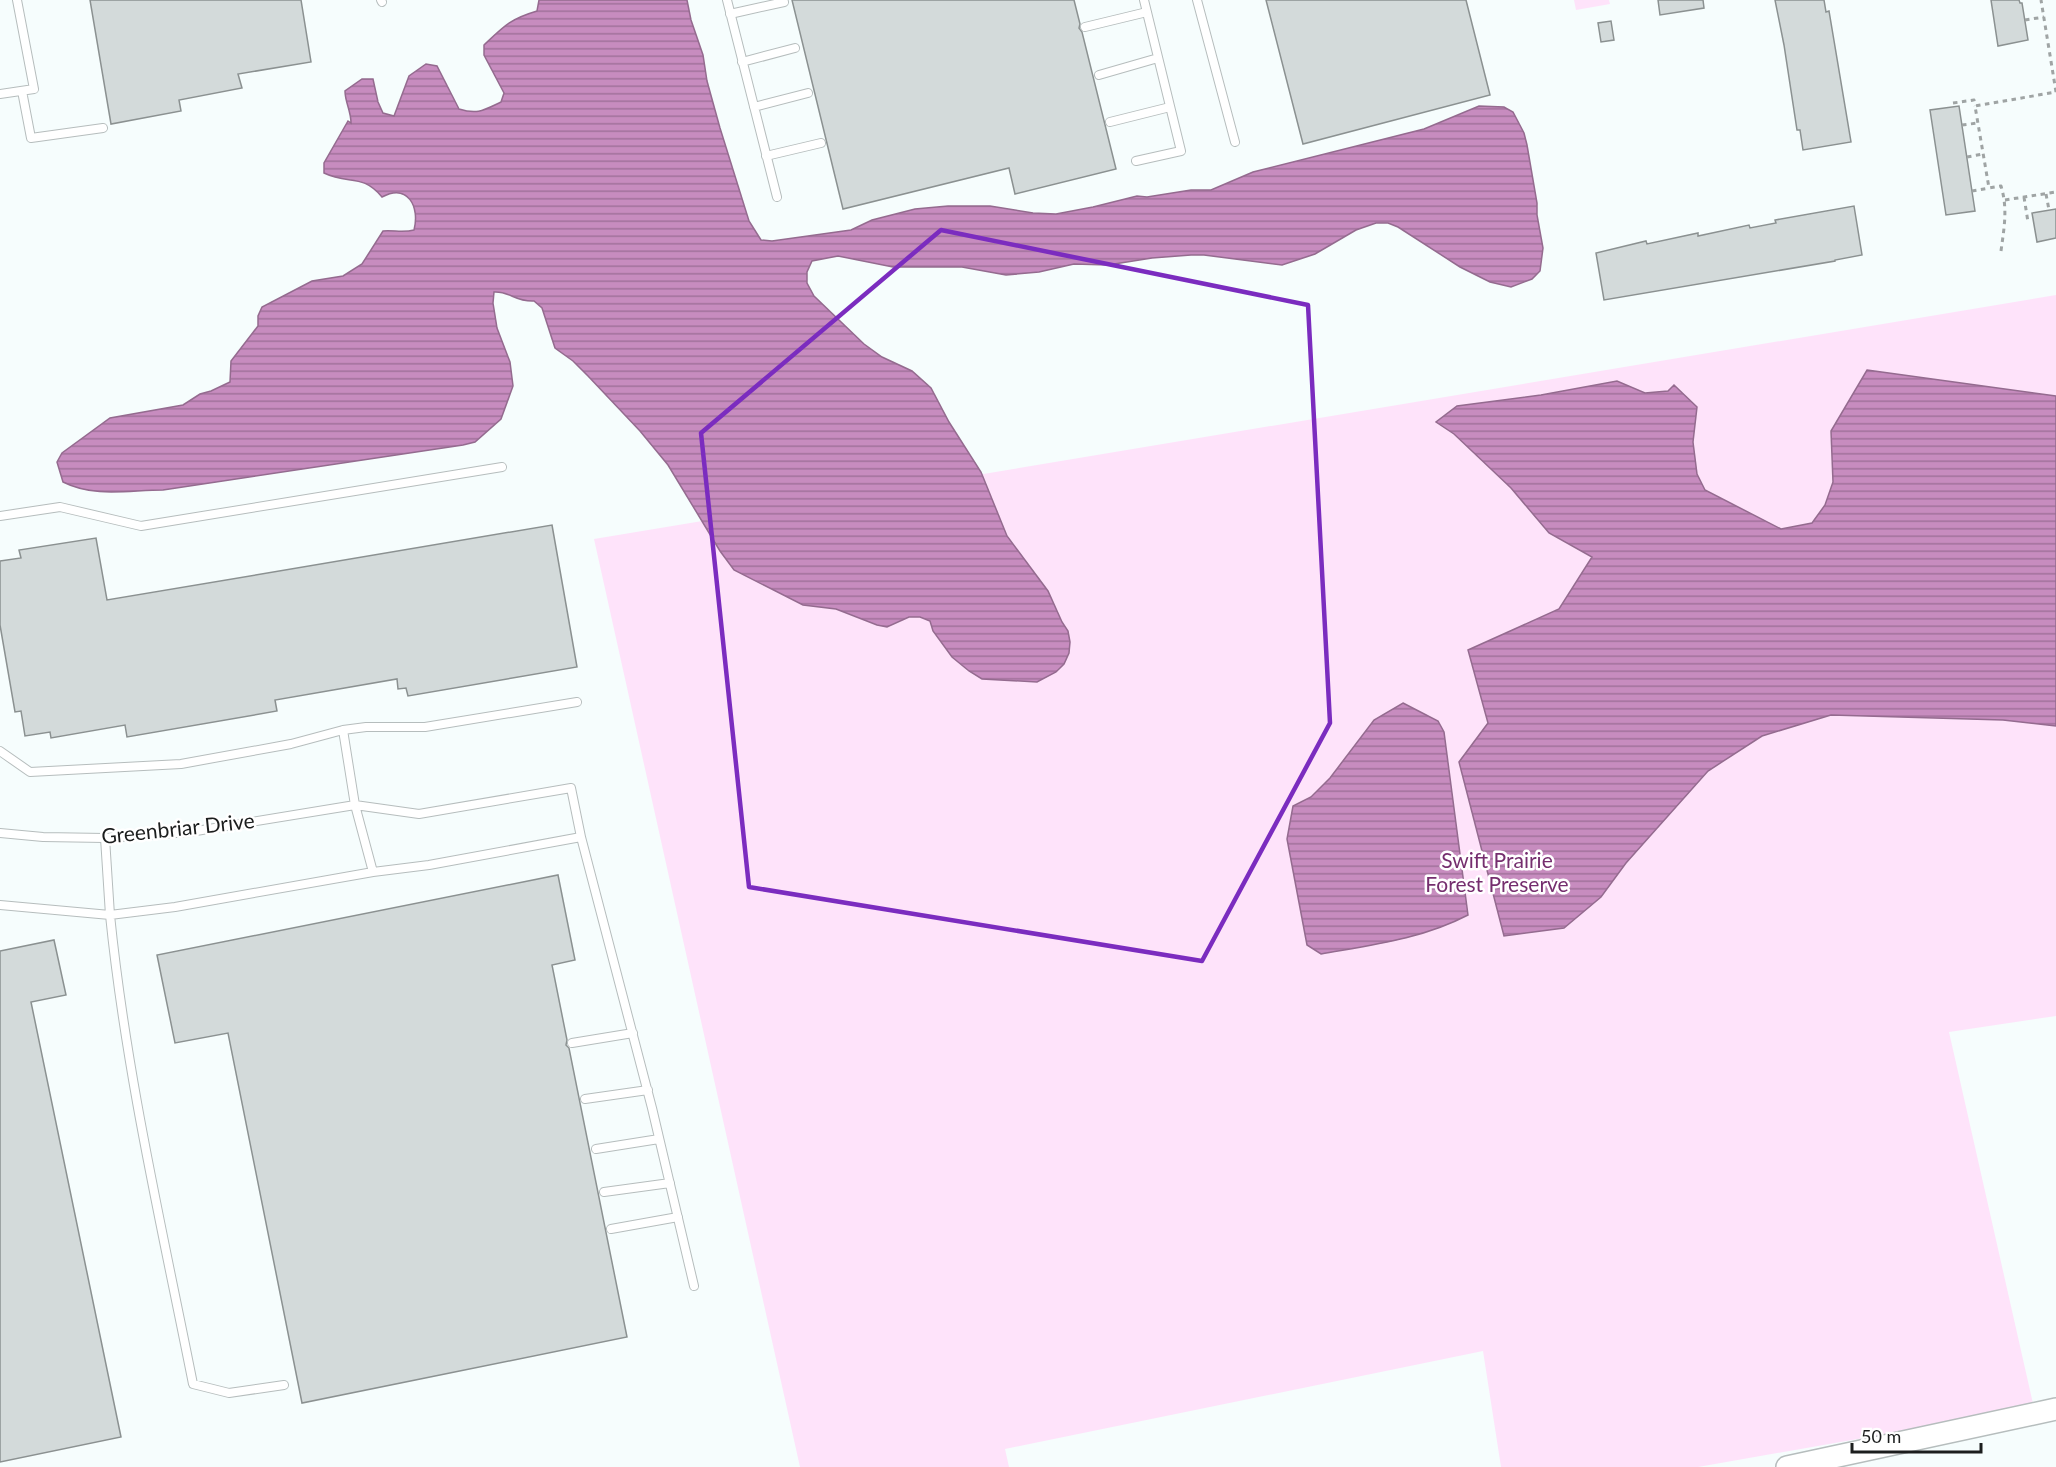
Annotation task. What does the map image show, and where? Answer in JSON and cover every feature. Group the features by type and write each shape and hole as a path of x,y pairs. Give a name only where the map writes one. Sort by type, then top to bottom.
{"street":[{"path":"1787,1467 2056,1409"}],"lane":[{"path":"0,93 34,89 17,0"},
{"path":"727,0 777,197"},
{"path":"1136,161 1181,151 1144,0"},
{"path":"1197,0 1234,142"},
{"path":"730,15 784,2"},
{"path":"1085,27 1147,12"},
{"path":"742,62 795,48"},
{"path":"1100,75 1158,58"},
{"path":"22,91 31,138 103,128"},
{"path":"754,107 808,93"},
{"path":"1110,122 1170,107"},
{"path":"766,156 821,143"},
{"path":"0,516 60,507 141,526 502,467"},
{"path":"0,751 30,772 181,764 291,744 343,730 366,727 425,727 577,702"},
{"path":"343,730 355,805 373,872"},
{"name":"Greenbriar Drive","path":"0,833 43,837 105,838 190,832 355,805 419,814 571,788 581,837"},
{"path":"0,905 110,915 197,903 373,872 429,866 581,837 648,1090 694,1286"},
{"path":"105,838 117,985 138,1109 193,1384 228,1393 284,1385"},
{"path":"572,1044 633,1033"},
{"path":"585,1099 648,1090"},
{"path":"596,1149 660,1139"},
{"path":"604,1192 670,1183"},
{"path":"611,1229 678,1217"}],"path":[{"path":"1975,106 2056,92 2041,0"},
{"path":"2025,20 2044,17"},
{"path":"1953,103 1974,100 1989,188"},
{"path":"1962,125 1978,123"},
{"path":"1967,157 1983,154"},
{"path":"1972,190 2001,186 2006,217 2001,251"},
{"path":"2005,201 2056,192"},
{"path":"2046,194 2049,210"},
{"path":"2024,197 2028,222"}],"highlighted area":[{"path":"941,230 1308,305 1330,723 1202,961 749,887 701,433"}],"green space":[{"path":"1574,0 1609,0 1610,4 1576,10"},
{"name":"Swift Prairie Forest Preserve","path":"2056,295 2056,1016 1949,1032 2034,1408 1698,1467 1501,1467 1483,1351 1005,1449 1009,1467 800,1467 594,539"}],"shaded area":[{"path":"539,0 687,0 720,128 749,221 761,240 772,241 851,230 872,220 915,209 990,206 1056,214 1137,196 1147,197 1191,190 1211,190 1253,172 1424,129 1479,106 1504,107 1513,112 1524,133 1543,248 1540,271 1532,279 1511,287 1490,282 1460,267 1398,227 1388,223 1376,223 1356,230 1315,254 1282,265 1191,255 1108,265 1074,264 1039,272 1006,275 962,267 893,267 838,256 812,261 807,272 807,283 814,296 864,344 882,357 912,371 931,388 949,422 981,472 1007,536 1048,591 1068,631 1069,653 1064,664 1056,672 1037,682 982,679 952,657 933,631 930,621 920,617 909,617 887,627 877,625 836,609 803,605 734,570 668,465 640,431 588,376 555,348 542,308 534,301 522,300 500,292 494,292 493,303 497,328 510,362 513,386 501,419 475,442 163,490 100,492 63,482 57,462 62,453 110,418 183,405 200,394 230,382 231,361 258,326 258,316 262,307 312,281 343,276 362,264 383,231 414,230 415,213 410,200 405,195 391,193 382,197 361,182 324,173 324,163 348,121 351,123 345,91 362,79 373,79 383,113 394,116 409,76 426,64 437,66 459,109 476,112 501,102 504,93 484,55 484,45 508,24 537,11"},
{"path":"1867,370 2056,396 2056,726 2003,720 1831,715 1762,736 1708,771 1626,863 1601,897 1564,928 1504,936 1459,762 1488,723 1468,650 1559,609 1592,557 1549,533 1511,488 1454,434 1436,422 1457,406 1541,395 1617,381 1645,393 1668,391 1674,385 1697,407 1693,442 1697,474 1705,490 1781,529 1812,523 1825,505 1833,482 1831,431"},
{"path":"1403,703 1438,721 1444,732 1468,915 1415,936 1321,954 1307,945 1287,839 1293,806 1311,797 1330,778 1374,720"}],"building":[{"path":"90,0 301,0 311,62 238,74 242,88 179,100 181,111 111,124"},
{"path":"792,0 1074,0 1079,28 1082,32 1116,169 1015,194 1009,168 843,209"},
{"path":"1266,0 1466,0 1490,95 1303,144"},
{"path":"1658,0 1703,0 1704,8 1660,15"},
{"path":"1775,0 1824,0 1826,12 1829,11 1851,142 1803,150 1800,130 1797,130"},
{"path":"1991,0 2019,0 2022,3 2028,40 1998,46"},
{"path":"1611,21 1614,40 1601,42 1598,23"},
{"path":"1959,106 1975,211 1946,215 1930,110"},
{"path":"1854,206 1862,255 1604,300 1596,253 1646,241 1647,244 1749,225 1750,228 1776,223 1775,220"},
{"path":"2056,209 2056,238 2037,242 2032,213"},
{"path":"552,525 577,667 408,696 406,688 398,689 397,679 275,700 277,711 127,737 125,725 51,738 50,732 25,736 21,711 15,712 0,625 0,561 21,558 19,550 96,538 107,600"},
{"path":"558,875 575,960 552,965 567,1040 566,1045 569,1048 627,1337 302,1403 228,1033 175,1043 157,955"},
{"path":"54,940 66,995 31,1002 121,1437 0,1462 0,951"}]}
